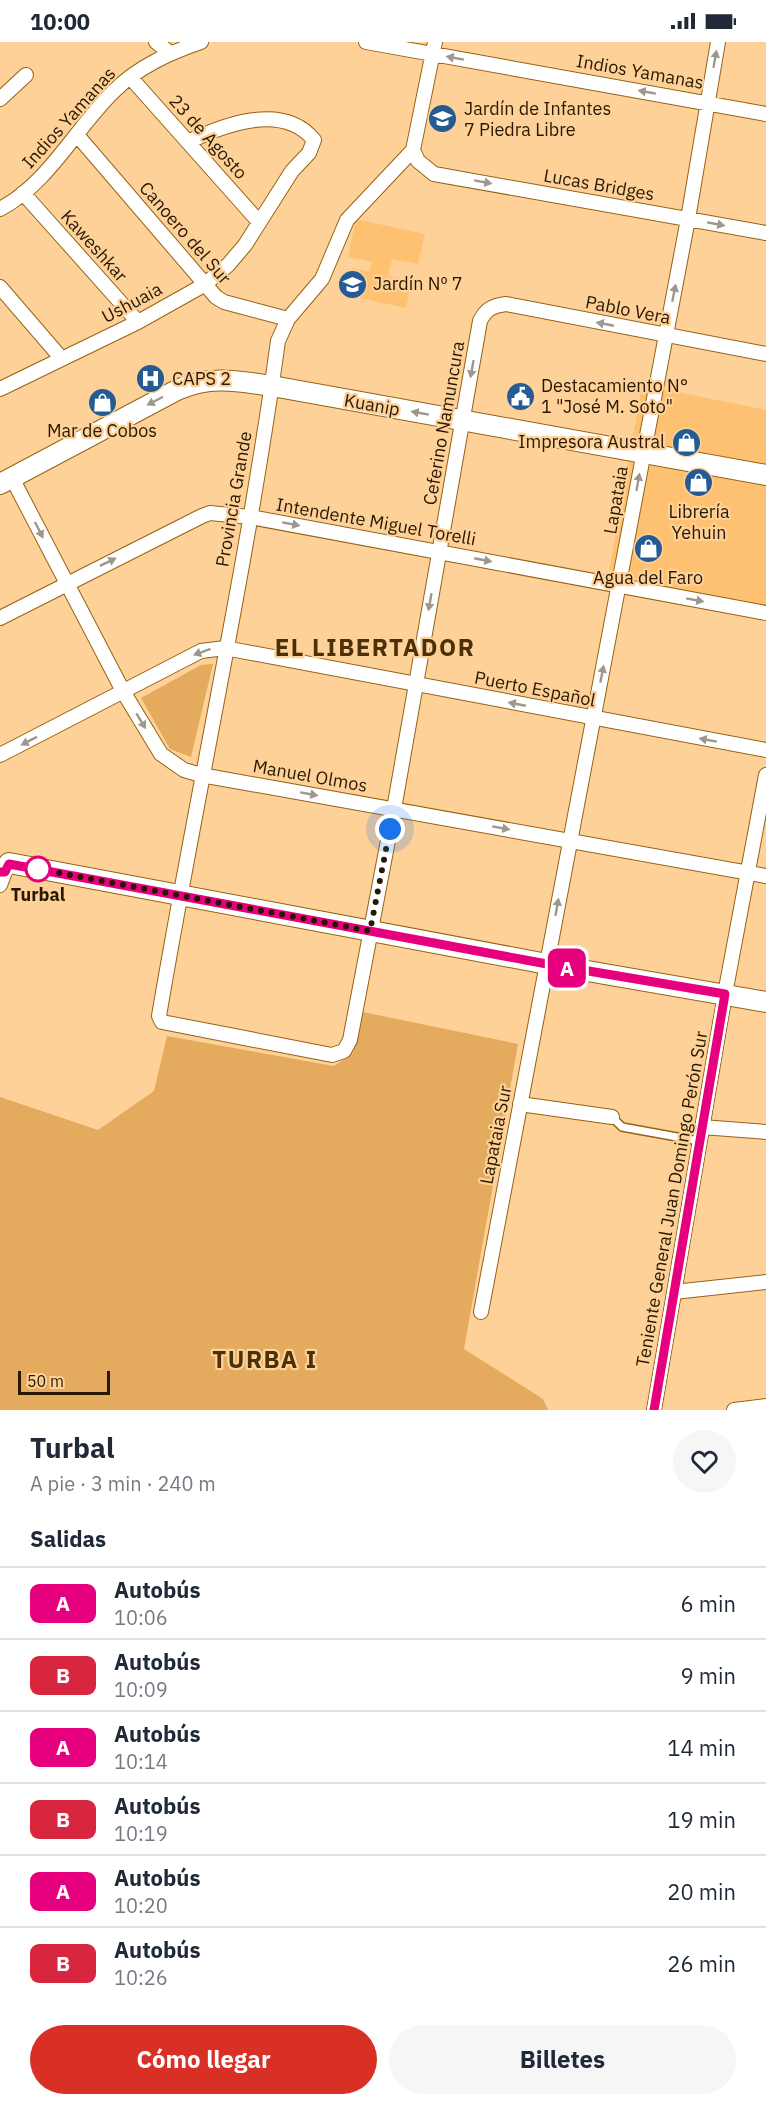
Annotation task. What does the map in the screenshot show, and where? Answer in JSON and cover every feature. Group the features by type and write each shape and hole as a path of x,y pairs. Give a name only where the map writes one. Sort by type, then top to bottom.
{"main road":[{"name":"Kuanip","path":"6,481 196,382 227,380 272,386 766,475"},
{"path":"3,868 179,896 766,1002"}],"street":[{"path":"156,42 170,53"},
{"name":"Indios Yamanas","path":"0,209 23,194 47,170 104,101 130,77 170,53 201,42"},
{"name":"Indios Yamanas","path":"366,42 434,48 766,114"},
{"name":"Lapataia","path":"547,964 688,219 718,42"},
{"path":"413,150 434,48"},
{"path":"0,99 26,75"},
{"name":"23 de Agosto","path":"130,77 259,222"},
{"name":"Ushuaia","path":"0,389 138,322 204,285 228,265 292,171 309,153 314,140 307,131 293,124 254,120 216,128 188,142"},
{"name":"Canoero del Sur","path":"76,135 204,285 224,302 288,319"},
{"name":"Lucas Bridges","path":"413,150 418,161 426,170 434,174 766,233"},
{"name":"Provincia Grande","path":"350,1040 344,1051 332,1055 162,1022 159,1016 201,775 250,517 278,341 288,319 322,279 347,220 413,150"},
{"name":"Kaweshkar","path":"23,194 138,322"},
{"path":"0,287 62,359"},
{"name":"Pablo Vera","path":"484,312 494,306 506,304 766,354"},
{"name":"Ceferino Namuncura","path":"350,1040 394,809 462,421 484,312"},
{"name":"Manuel Olmos","path":"6,481 66,583 124,693 161,754 184,770 201,775 766,876"},
{"name":"Intendente Miguel Torelli","path":"0,618 210,513 250,517 766,613"},
{"name":"Puerto Español","path":"0,755 124,693 201,651 225,648 416,686 766,750"},
{"name":"Teniente General Juan Domingo Perón Sur","path":"654,1410 700,1134 766,775"},
{"name":"Lapataia Sur","path":"481,1312 547,964"},
{"path":"520,1104 612,1117"},
{"path":"700,1134 766,1132"},
{"path":"674,1292 766,1282"},
{"path":"734,1410 766,1407"}],"lane":[{"path":"612,1117 622,1127 700,1134"}],"shaded area":[{"path":"356,219 425,234 418,264 392,259 388,276 412,280 406,308 346,295 352,268 369,272 372,262 348,257"},
{"path":"642,385 766,410 766,618 606,588"},
{"path":"213,664 191,757 170,749 141,698 201,665"},
{"path":"363,1012 518,1044 464,1349 543,1399 548,1410 0,1410 0,1097 98,1130 154,1091 167,1036 334,1066 353,1053"}],"bus line":[{"name":"A","path":"0,872 5,872 9,864 547,964 725,994 654,1410"}],"place":[{"name":"Jardín de Infantes 7 Piedra Libre","path":"443,119"},
{"name":"Jardín Nº 7","path":"352,284"},
{"name":"CAPS 2","path":"151,379"},
{"name":"Destacamiento N° 1 \"José M. Soto\"","path":"520,396"},
{"name":"Mar de Cobos","path":"102,402"},
{"name":"Impresora Austral","path":"686,442"},
{"name":"Librería Yehuin","path":"699,483"},
{"name":"Agua del Faro","path":"648,549"},
{"name":"Turbal","path":"38,869"}],"district":[{"name":"EL LIBERTADOR","path":"375,648"},
{"name":"TURBA I","path":"265,1360"}],"route":[{"path":"38,869 370,931 390,829"}]}
